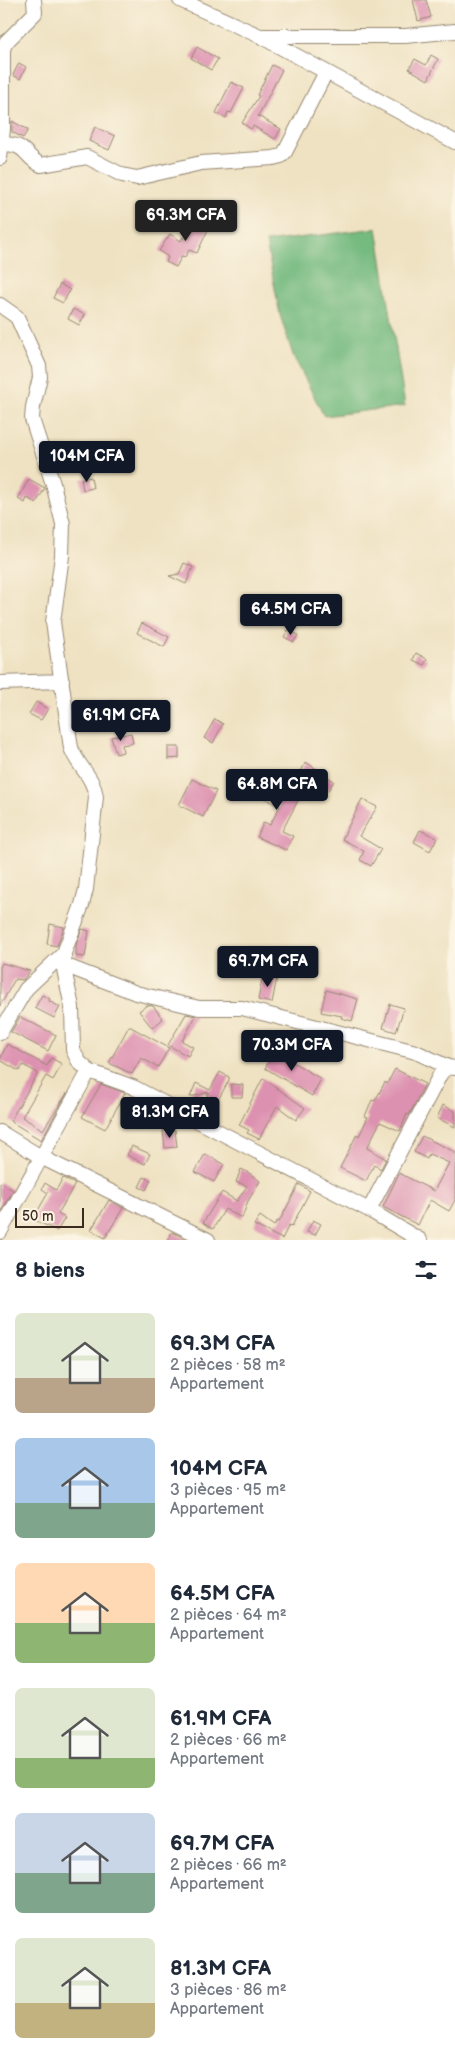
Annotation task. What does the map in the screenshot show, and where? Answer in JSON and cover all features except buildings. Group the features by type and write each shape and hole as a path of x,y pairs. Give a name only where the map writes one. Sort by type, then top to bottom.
{"street":[{"path":"1,151 4,49 6,42 35,14 34,0"},
{"path":"180,0 260,36 455,142"},
{"path":"260,36 405,36 455,32"},
{"path":"1,151 12,144 21,147 41,166 87,157 122,175 137,178 201,163 273,158 281,156 285,152 326,72"},
{"path":"0,305 17,317 39,366 40,377 32,419 54,484 62,524 62,556 53,622 71,748 76,762 94,784 96,797 86,889 64,959 72,1008 73,1050 79,1062 89,1071 133,1087 368,1210 420,1240"},
{"path":"0,683 62,681"},
{"path":"0,1033 26,989 64,959"},
{"path":"64,959 136,993 199,1008 242,1008 416,1052 451,1068"},
{"path":"368,1210 441,1073 451,1068"},
{"path":"0,1232 89,1071"},
{"path":"0,1132 42,1157 208,1240"}],"green space":[{"path":"377,228 405,406 324,416 293,355 280,315 266,242"}]}
